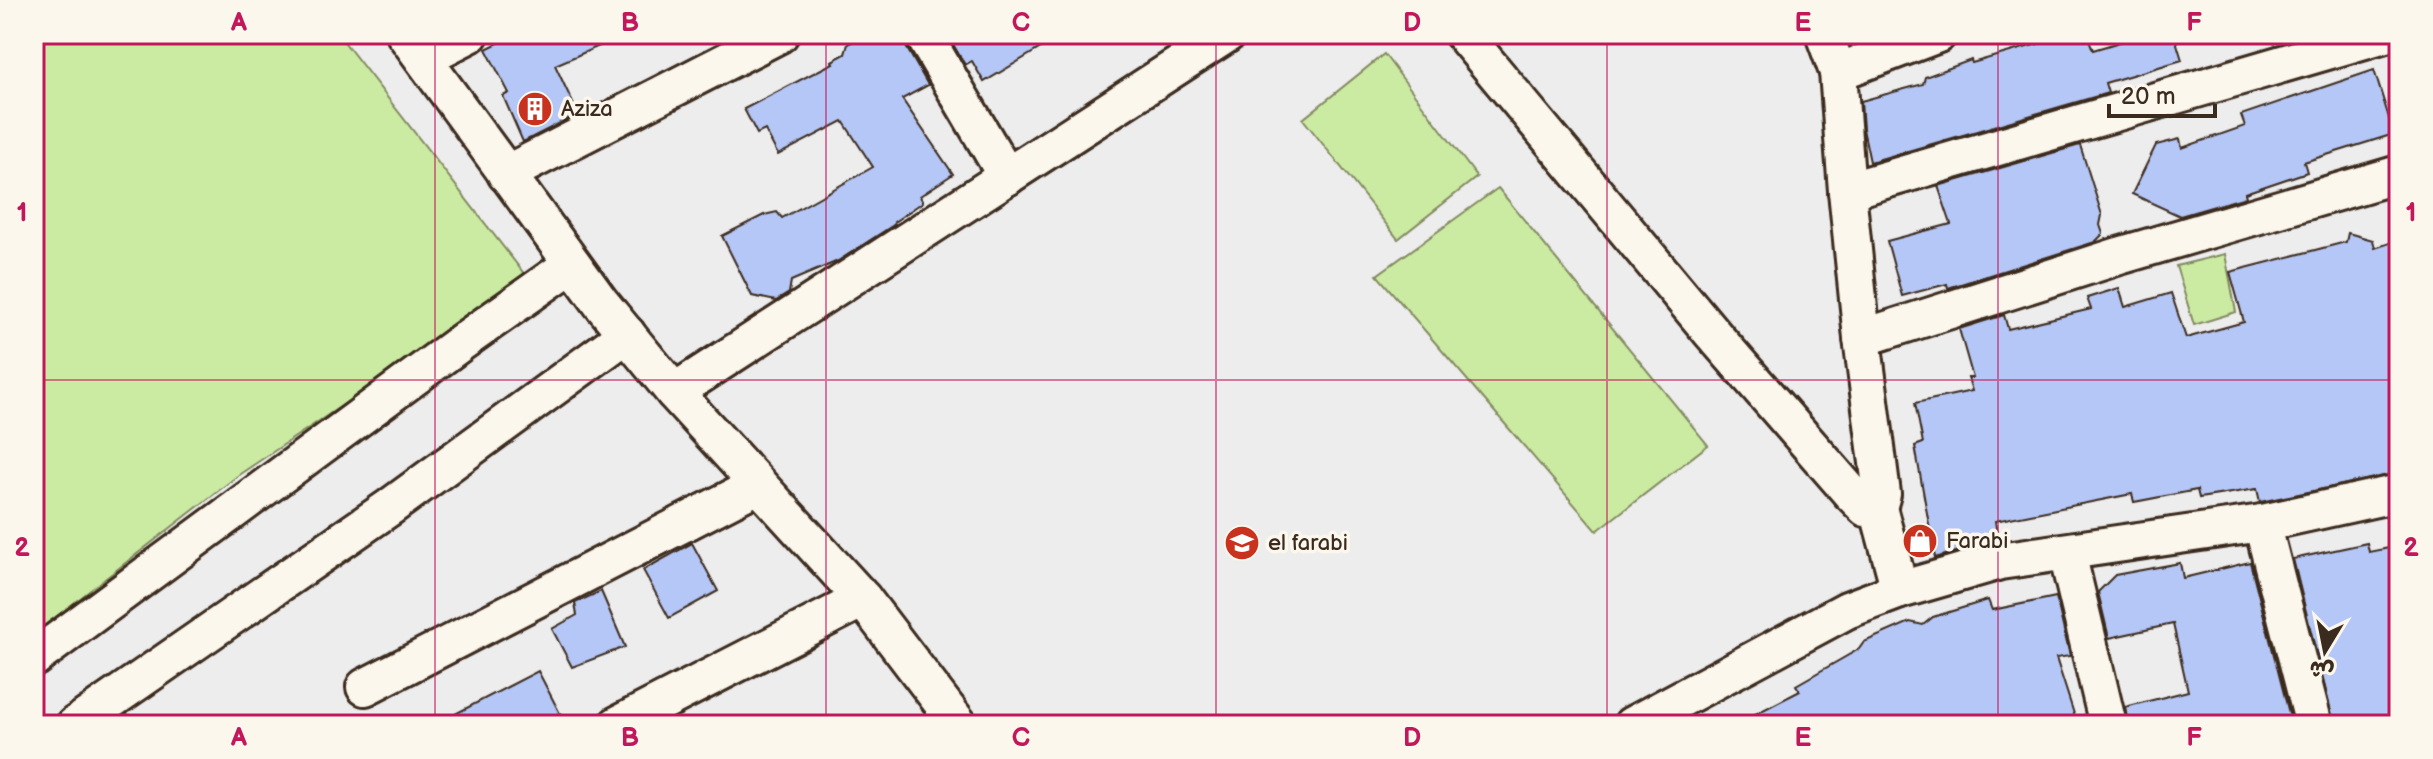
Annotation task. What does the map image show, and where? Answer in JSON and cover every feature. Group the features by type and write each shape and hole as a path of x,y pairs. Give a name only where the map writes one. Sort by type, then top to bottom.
{"street":[{"path":"470,34 414,46 572,264 627,334 674,392 863,599 959,725"},
{"path":"506,174 780,34"},
{"path":"923,34 1007,177"},
{"path":"674,392 1227,34"},
{"path":"1463,34 1712,333 1851,493 1866,508 1878,508"},
{"path":"1824,34 1838,72 1862,338 1882,494 1878,508 1900,590"},
{"path":"1838,72 1938,34"},
{"path":"1847,191 2385,34"},
{"path":"1862,338 2078,268 2399,174"},
{"path":"34,658 572,264"},
{"path":"75,725 390,507 627,334"},
{"path":"365,687 758,485"},
{"path":"1632,725 1847,610 1900,590 2000,561 2262,523 2399,493"},
{"path":"2262,523 2314,725"},
{"path":"2067,553 2108,725"},
{"path":"617,725 863,599"}],"green space":[{"path":"34,34 338,34 529,280 240,474 34,634"},
{"path":"1384,54 1477,177 1398,239 1303,119"},
{"path":"1498,188 1708,445 1597,531 1377,275"},
{"path":"2225,254 2236,312 2194,325 2176,266"}],"building":[{"path":"516,34 627,34 555,65 578,114 523,142 503,96 509,93 486,49"},
{"path":"866,34 902,34 928,85 902,99 953,174 920,196 923,202 895,224 838,261 791,281 789,293 776,301 752,296 722,236 764,215 777,212 782,218 873,167 843,121 778,155 765,130 757,134 744,109 833,63 845,54 848,44"},
{"path":"947,34 1064,34 984,82 972,61 965,65"},
{"path":"2053,34 2087,34 2093,50 2146,34 2174,34 2182,60 2105,83 2108,93 1870,162 1861,101 1923,84 1925,77 1971,60 1972,63 2055,39"},
{"path":"2374,70 2394,134 2304,162 2307,172 2245,193 2246,197 2180,216 2132,194 2156,145 2180,139 2182,148 2245,126 2241,115"},
{"path":"2080,145 2102,215 2100,225 2103,234 2095,242 1948,288 1947,284 1902,296 1887,241 1951,224 1938,186"},
{"path":"2348,233 2373,240 2375,248 2399,240 2399,473 2260,502 2257,489 2199,498 2197,490 2134,502 2132,494 1995,521 1998,540 1935,558 1915,446 1923,443 1915,403 1972,391 1968,378 1973,378 1959,329 2004,315 2008,329 2091,309 2087,298 2119,288 2125,307 2171,293 2186,338 2244,322 2230,272 2346,242"},
{"path":"692,543 718,591 669,618 643,570"},
{"path":"2367,543 2369,552 2399,546 2399,725 2334,725 2293,559"},
{"path":"2250,562 2292,725 2128,725 2125,707 2188,691 2173,624 2109,638 2098,592 2115,575 2180,563 2183,578"},
{"path":"601,591 625,647 572,667 552,629 577,615 575,603"},
{"path":"2056,597 2070,656 2056,658 2075,717 2050,725 1734,725 1800,691 1796,685 1859,649 1864,642 1910,622 1923,625 1933,617 1988,600 1992,610"},
{"path":"538,671 566,725 434,725"}],"place":[{"name":"Aziza","path":"535,109"},
{"name":"Farabi","path":"1920,541"},
{"name":"el farabi","path":"1242,543"}]}
